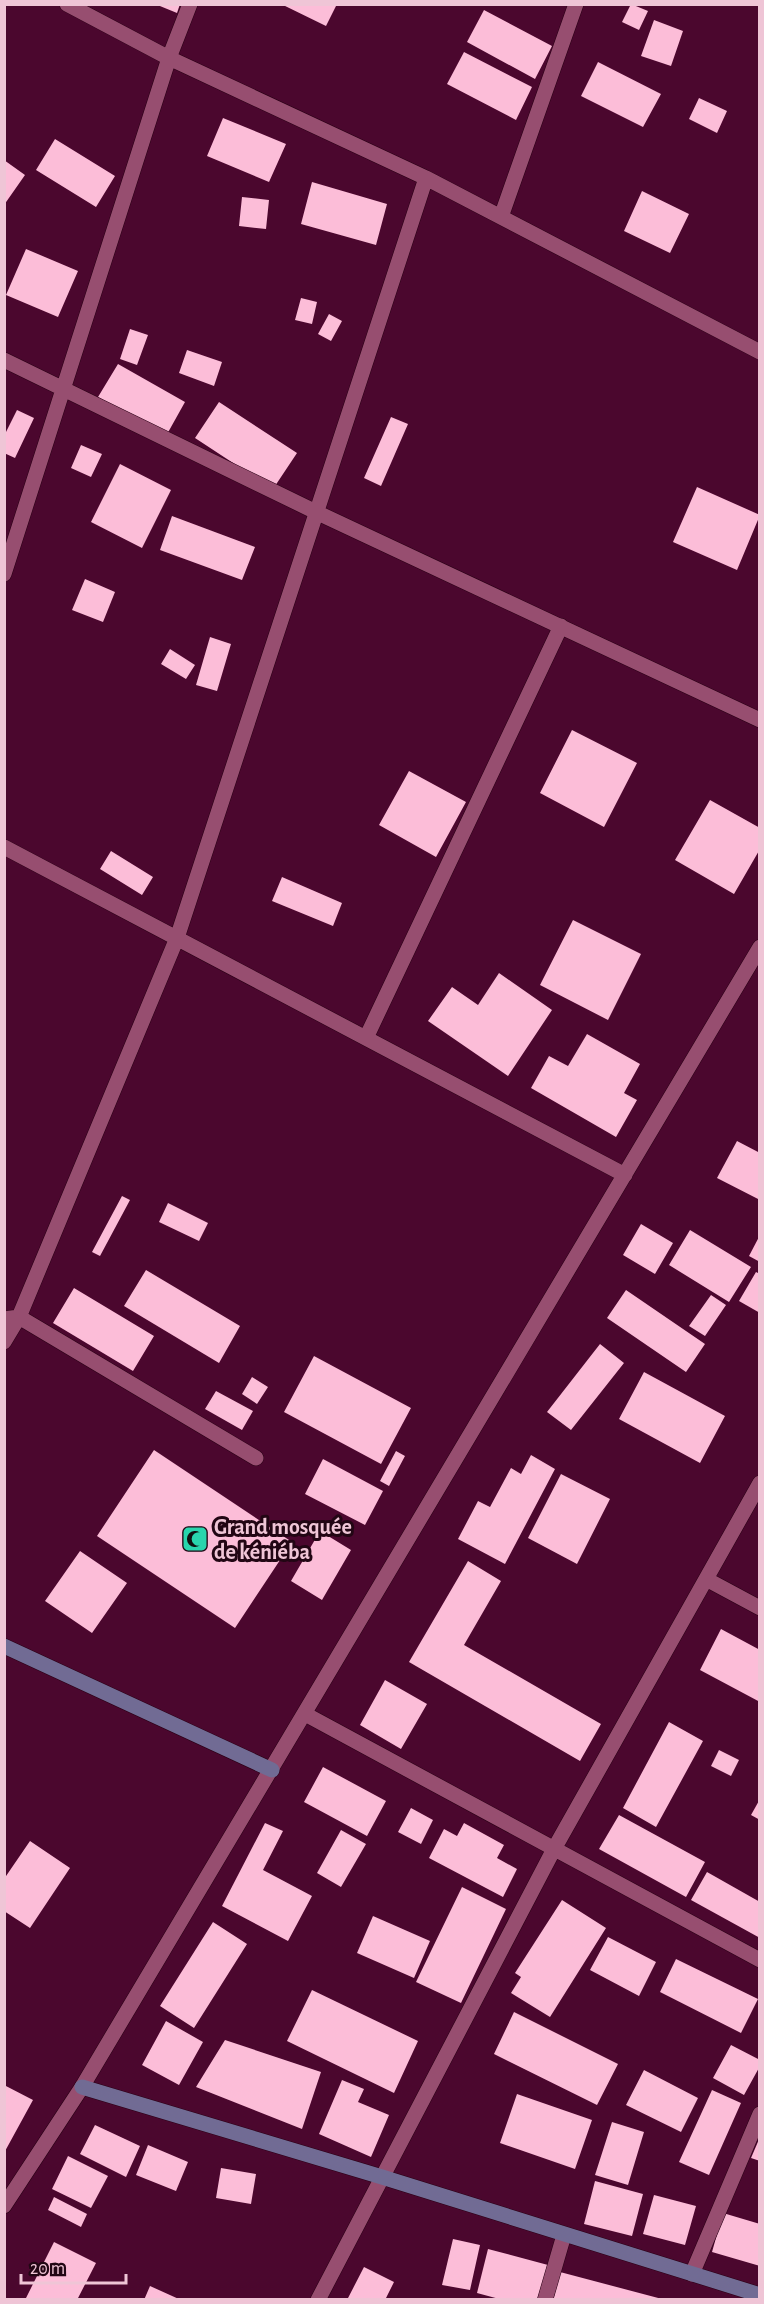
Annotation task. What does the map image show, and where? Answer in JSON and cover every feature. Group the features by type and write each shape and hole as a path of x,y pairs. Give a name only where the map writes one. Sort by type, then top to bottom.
{"street":[{"path":"67,4 169,58 426,178 759,352"},
{"path":"4,574 169,58 190,4"},
{"path":"501,217 576,4"},
{"path":"4,1341 177,938 426,178"},
{"path":"4,360 318,513 759,720"},
{"path":"366,1038 561,626"},
{"path":"4,847 625,1175"},
{"path":"4,2206 82,2087 759,947"},
{"path":"12,1318 256,1458"},
{"path":"318,2300 554,1849 759,1483"},
{"path":"706,1579 759,1608"},
{"path":"4,1646 272,1770"},
{"path":"305,1714 759,1960"},
{"path":"82,2087 759,2295"},
{"path":"692,2274 759,2114"},
{"path":"545,2300 564,2235"}],"building":[{"path":"155,4 180,4 177,13"},
{"path":"281,4 337,4 326,26"},
{"path":"631,4 648,11 639,30 622,22"},
{"path":"484,10 552,46 535,79 467,42"},
{"path":"654,20 683,31 671,66 641,56"},
{"path":"464,52 532,87 516,120 447,84"},
{"path":"598,62 661,94 643,127 581,96"},
{"path":"699,98 727,111 717,133 689,119"},
{"path":"223,118 286,144 269,182 207,156"},
{"path":"55,139 115,176 96,207 36,170"},
{"path":"4,160 25,175 4,205"},
{"path":"312,182 387,204 376,245 301,224"},
{"path":"642,191 689,214 670,253 624,231"},
{"path":"242,197 269,200 266,229 239,226"},
{"path":"26,249 78,271 58,317 6,295"},
{"path":"301,298 317,302 312,324 295,320"},
{"path":"329,314 342,321 331,341 318,334"},
{"path":"130,329 148,335 137,365 120,359"},
{"path":"187,350 222,362 214,386 179,373"},
{"path":"118,364 185,402 166,436 98,397"},
{"path":"219,402 297,453 273,489 195,438"},
{"path":"17,410 34,418 15,458 4,453 4,436"},
{"path":"391,417 408,424 381,486 364,478"},
{"path":"81,445 102,454 91,477 71,468"},
{"path":"120,464 171,490 142,548 91,522"},
{"path":"697,487 760,515 737,570 673,542"},
{"path":"172,516 255,547 242,580 160,550"},
{"path":"85,579 115,592 103,622 72,610"},
{"path":"210,637 231,644 217,691 196,685"},
{"path":"170,649 195,665 186,679 161,664"},
{"path":"572,730 637,763 604,827 540,793"},
{"path":"409,771 466,802 436,857 379,825"},
{"path":"710,800 760,828 760,849 734,894 675,860"},
{"path":"111,851 153,877 142,895 100,869"},
{"path":"282,877 342,903 333,926 272,901"},
{"path":"573,920 641,954 608,1020 540,985"},
{"path":"499,973 552,1010 508,1076 428,1021 452,987 478,1005"},
{"path":"587,1034 640,1064 624,1093 637,1100 616,1137 531,1088 549,1056 568,1066"},
{"path":"737,1141 760,1153 760,1200 717,1178"},
{"path":"122,1196 130,1200 100,1256 92,1252"},
{"path":"168,1203 208,1223 199,1241 159,1222"},
{"path":"641,1224 673,1243 655,1274 623,1255"},
{"path":"690,1230 751,1267 729,1302 669,1265"},
{"path":"760,1235 760,1262 749,1256"},
{"path":"146,1270 240,1326 219,1363 124,1306"},
{"path":"756,1272 760,1274 760,1313 739,1301"},
{"path":"74,1288 154,1336 133,1371 53,1323"},
{"path":"626,1290 705,1344 686,1372 607,1318"},
{"path":"711,1295 726,1305 705,1336 689,1326"},
{"path":"600,1344 624,1363 571,1430 547,1412"},
{"path":"314,1356 411,1408 381,1464 284,1412"},
{"path":"644,1372 725,1416 700,1463 619,1419"},
{"path":"252,1377 268,1387 257,1404 242,1394"},
{"path":"216,1391 253,1411 242,1430 205,1409"},
{"name":"Grand mosquée de kéniéba","path":"154,1450 292,1542 235,1628 97,1536"},
{"path":"396,1451 405,1456 389,1486 380,1481"},
{"path":"531,1455 555,1469 505,1564 458,1539 478,1501 490,1507 511,1468 521,1474"},
{"path":"323,1459 383,1491 365,1525 305,1494"},
{"path":"561,1474 610,1499 577,1564 528,1538"},
{"path":"320,1531 351,1550 322,1600 291,1581"},
{"path":"80,1551 127,1583 92,1633 45,1601"},
{"path":"468,1561 501,1581 464,1645 601,1724 580,1761 409,1662"},
{"path":"721,1629 760,1650 760,1702 700,1670"},
{"path":"385,1680 427,1704 401,1749 360,1725"},
{"path":"669,1722 703,1741 656,1827 623,1808"},
{"path":"719,1750 739,1760 731,1776 711,1766"},
{"path":"323,1767 386,1801 367,1836 304,1802"},
{"path":"760,1799 760,1820 751,1815"},
{"path":"411,1808 433,1820 421,1844 398,1832"},
{"path":"619,1815 705,1862 686,1897 599,1849"},
{"path":"265,1823 283,1831 263,1870 312,1896 288,1941 222,1906"},
{"path":"464,1823 504,1845 497,1858 517,1869 503,1897 429,1858 444,1829 457,1836"},
{"path":"341,1830 366,1844 341,1887 317,1873"},
{"path":"30,1841 70,1868 30,1928 4,1911 4,1879"},
{"path":"707,1872 760,1902 760,1938 691,1900"},
{"path":"462,1887 506,1909 461,2003 416,1982"},
{"path":"562,1900 606,1928 550,2017 511,1993 521,1977 515,1973"},
{"path":"373,1916 430,1941 414,1978 357,1953"},
{"path":"213,1922 247,1944 194,2028 160,2006"},
{"path":"608,1937 656,1962 639,1996 590,1970"},
{"path":"676,1959 758,1999 741,2033 660,1992"},
{"path":"312,1990 418,2041 394,2093 287,2041"},
{"path":"514,2012 618,2064 597,2105 494,2054"},
{"path":"166,2021 203,2042 179,2085 142,2065"},
{"path":"225,2040 321,2072 302,2129 196,2087"},
{"path":"731,2045 760,2060 760,2066 744,2095 713,2078"},
{"path":"644,2070 698,2098 681,2132 626,2105"},
{"path":"342,2080 364,2089 358,2102 389,2115 371,2157 319,2134"},
{"path":"4,2085 33,2100 4,2153"},
{"path":"712,2090 741,2103 709,2175 679,2162"},
{"path":"517,2094 592,2120 575,2169 500,2143"},
{"path":"612,2122 644,2132 628,2185 595,2175"},
{"path":"95,2125 140,2146 126,2177 80,2154"},
{"path":"760,2137 760,2161 751,2158"},
{"path":"148,2145 188,2162 176,2191 136,2175"},
{"path":"68,2156 108,2176 91,2208 52,2189"},
{"path":"221,2168 256,2174 251,2204 216,2198"},
{"path":"595,2181 643,2194 632,2236 584,2224"},
{"path":"654,2195 696,2206 685,2245 643,2234"},
{"path":"54,2197 87,2214 81,2227 48,2210"},
{"path":"723,2213 760,2224 760,2266 712,2252"},
{"path":"453,2239 480,2245 470,2290 442,2285"},
{"path":"54,2242 96,2263 77,2300 25,2300"},
{"path":"488,2249 548,2265 539,2300 503,2300 477,2293"},
{"path":"364,2267 394,2282 385,2300 347,2300"},
{"path":"560,2272 662,2299 662,2300 553,2300"},
{"path":"150,2286 181,2300 144,2300"}],"place":[{"name":"Grand mosquée de kéniéba","path":"195,1539"}]}
